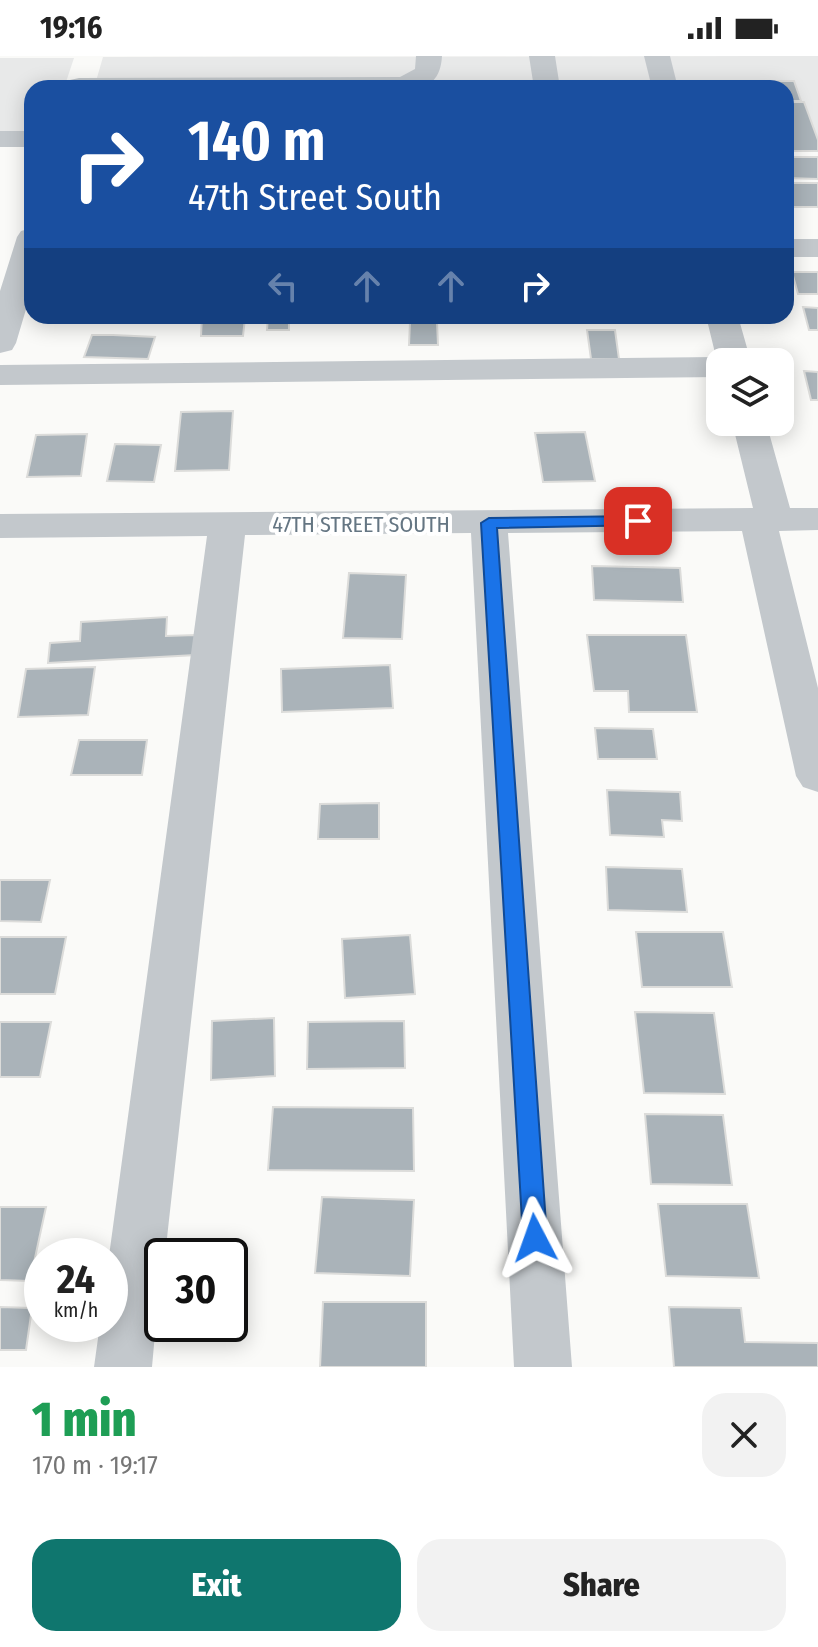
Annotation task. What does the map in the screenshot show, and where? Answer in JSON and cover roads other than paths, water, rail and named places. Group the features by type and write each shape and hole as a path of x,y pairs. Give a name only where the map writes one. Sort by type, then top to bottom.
{"street":[{"path":"81,80 89,56"},
{"path":"236,80 238,56"},
{"path":"418,80 428,71 429,56"},
{"path":"542,56 546,80"},
{"path":"657,56 663,80"},
{"path":"0,139 24,139"},
{"path":"794,248 818,248"},
{"path":"0,343 24,267"},
{"path":"724,324 730,348"},
{"path":"0,375 706,367"},
{"path":"751,436 818,776"},
{"name":"47TH STREET SOUTH","path":"0,526 818,519"},
{"path":"489,523 543,1367"},
{"path":"123,1367 227,525"}]}
